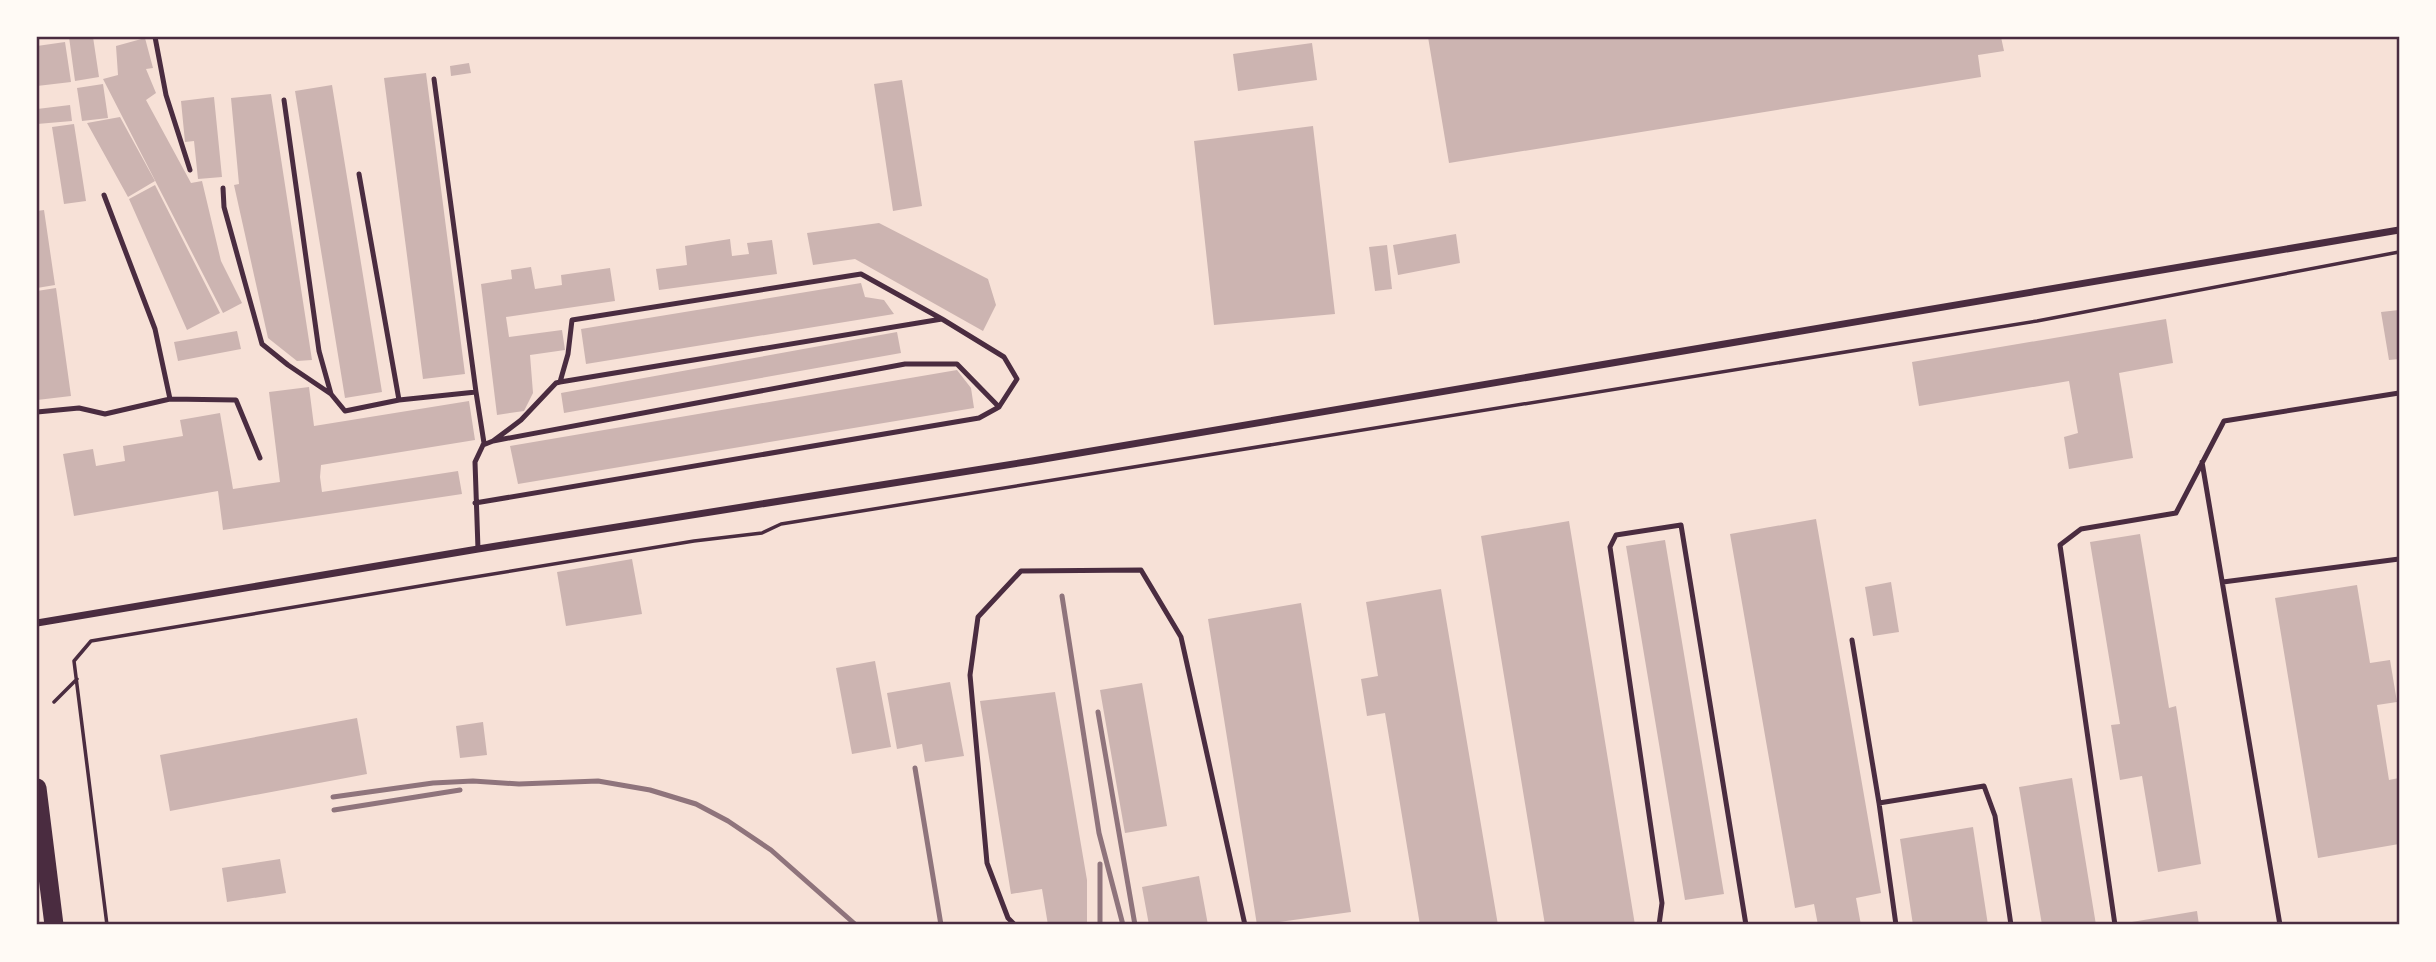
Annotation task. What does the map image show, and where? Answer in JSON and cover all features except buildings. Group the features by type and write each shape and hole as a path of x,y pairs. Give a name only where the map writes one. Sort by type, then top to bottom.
{"highway":[{"path":"37,788 54,925"}],"street":[{"path":"37,622 1019,463 2399,230"}],"lane":[{"path":"155,37 166,95 190,170"},
{"path":"434,79 484,443 475,462 478,549"},
{"path":"284,100 319,351 331,394"},
{"path":"359,174 399,400"},
{"path":"223,188 224,208 262,344 331,394 345,411 399,400 476,392"},
{"path":"104,195 155,330 170,399"},
{"path":"475,503 979,418 999,407 1017,379 1004,357 943,319 861,274 572,320 568,354 560,382"},
{"path":"493,441 521,420 556,383 943,319"},
{"path":"484,443 905,364 957,364 999,407"},
{"path":"2115,925 2060,545 2081,528 2176,513 2224,421 2399,393"},
{"path":"37,412 79,408 105,414 170,399 236,400 260,458"},
{"path":"2202,462 2280,925"},
{"path":"1659,925 1662,903 1610,547 1616,536 1681,525 1746,925"},
{"path":"2222,582 2399,559"},
{"path":"1015,925 1008,918 987,863 970,675 978,617 1021,571 1141,569 1181,637 1245,925"},
{"path":"1852,640 1880,803 1896,925"},
{"path":"1880,803 1984,786 1995,816 2011,925"}],"path":[{"path":"107,925 74,661 91,641 470,577 762,533 781,524 2037,321 2399,252"},
{"path":"54,702 77,679"}],"railway":[{"path":"1062,596 1099,833 1123,925"},
{"path":"1098,712 1135,925"},
{"path":"915,768 941,925"},
{"path":"333,797 433,783 473,781 519,784 598,781 650,790 696,804 728,821 771,850 856,925"},
{"path":"334,810 460,790"},
{"path":"1100,864 1100,925"}]}
